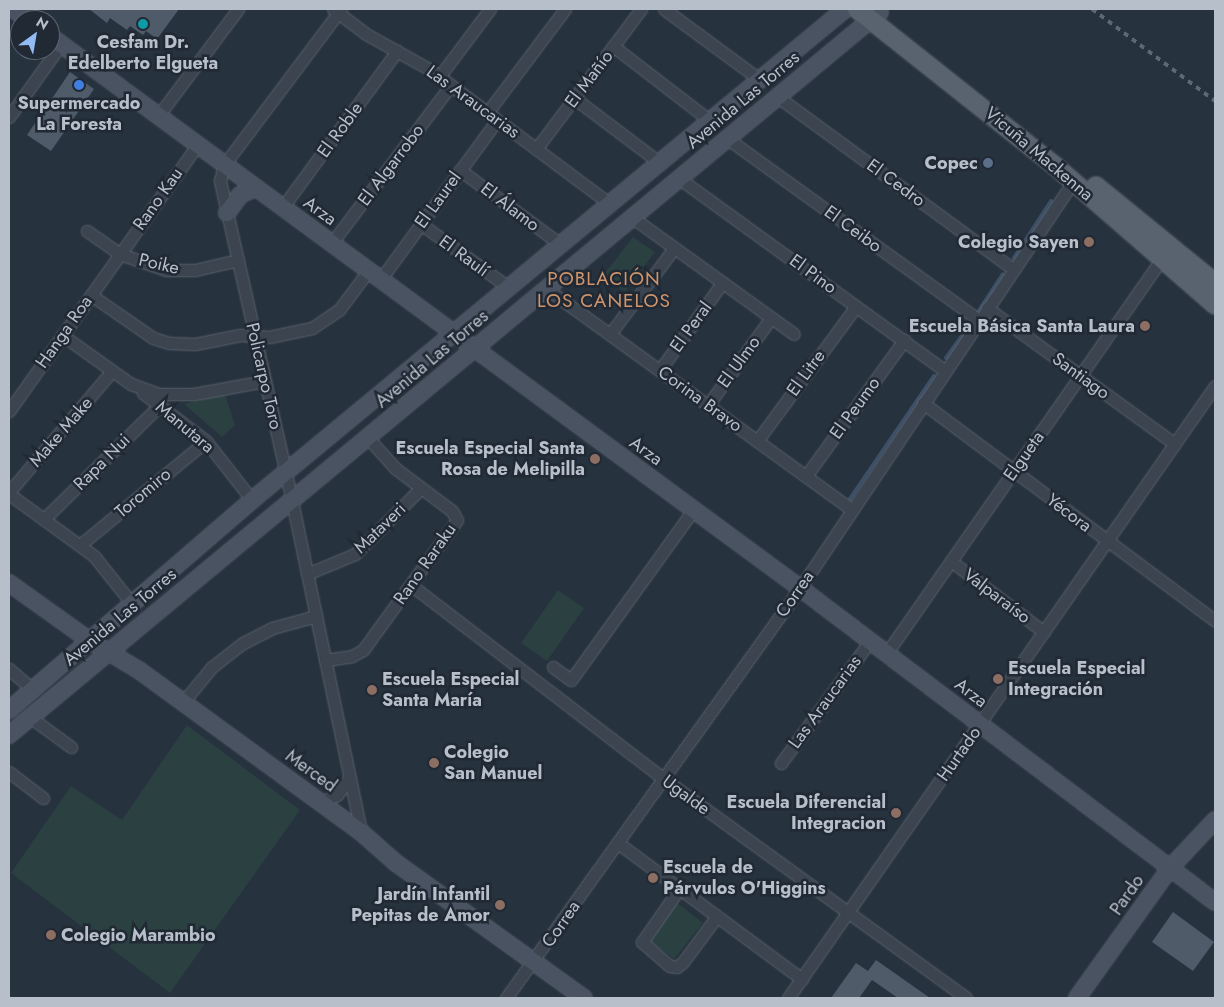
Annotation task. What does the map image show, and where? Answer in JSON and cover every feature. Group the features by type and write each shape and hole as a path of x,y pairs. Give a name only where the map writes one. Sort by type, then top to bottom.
{"main road":[{"path":"9,13 13,9"},
{"name":"Avenida Las Torres","path":"9,710 89,640 133,605 252,500 845,9"},
{"name":"Vicuña Mackenna","path":"857,9 875,14 1215,283"},
{"name":"Avenida Las Torres","path":"9,735 728,139 875,14"},
{"name":"Vicuña Mackenna","path":"875,14 1073,181 1215,305"},
{"name":"Arza","path":"60,43 452,334 800,588 1215,902"},
{"path":"227,213 240,195 255,188"},
{"name":"Merced","path":"9,583 89,640 110,652 183,702 360,832 396,863 584,998"},
{"name":"Pardo","path":"1077,998 1170,868 1215,820"}],"street":[{"path":"158,116 238,9"},
{"path":"439,77 490,9"},
{"path":"487,112 566,9"},
{"name":"El Mañío","path":"536,149 641,9"},
{"path":"664,9 759,79"},
{"path":"224,165 337,10"},
{"name":"Las Araucarias","path":"337,10 439,77 609,203"},
{"path":"613,46 709,120"},
{"name":"El Roble","path":"282,208 397,51"},
{"path":"9,117 44,60"},
{"name":"El Algarrobo","path":"331,244 450,85"},
{"name":"El Cedro","path":"778,97 1013,269"},
{"path":"574,98 659,162"},
{"name":"El Laurel","path":"91,295 146,334 169,343 195,344 240,334 255,336 278,335 320,324 339,310 374,276 421,224 497,120"},
{"name":"El Ceibo","path":"728,139 979,320"},
{"name":"Rano Kau","path":"120,254 197,145"},
{"name":"Policarpo Toro","path":"224,165 220,181 286,472 360,832"},
{"name":"El Álamo","path":"460,170 560,244"},
{"name":"El Pino","path":"680,178 945,370"},
{"name":"Correa","path":"506,998 534,962 800,588 1073,181"},
{"path":"632,218 794,334"},
{"name":"El Raulí","path":"421,224 508,288"},
{"name":"Poike","path":"86,231 120,254 174,271 238,260"},
{"path":"610,334 674,248"},
{"name":"Hanga Roa","path":"9,411 120,254"},
{"name":"Elgueta","path":"886,654 1162,259"},
{"name":"El Peral","path":"660,370 722,283"},
{"name":"Corina Bravo","path":"547,289 852,510"},
{"name":"El Litre","path":"757,441 856,306"},
{"name":"Santiago","path":"987,308 1175,444"},
{"name":"El Ulmo","path":"708,405 771,318"},
{"name":"Manutara","path":"62,335 132,384 206,441 252,500"},
{"name":"El Peumo","path":"806,476 904,340"},
{"name":"Make Make","path":"9,493 112,371"},
{"name":"Manutara","path":"132,384 159,394 182,395 265,381"},
{"name":"Hurtado","path":"788,998 1215,386"},
{"name":"Yécora","path":"923,404 1215,621"},
{"name":"Rapa Nui","path":"44,520 160,405"},
{"name":"Rano Raraku","path":"325,660 352,656 363,650 457,520 452,510 396,469 368,438"},
{"name":"Toromiro","path":"80,545 206,441"},
{"name":"Mataveri","path":"307,574 354,554 421,488"},
{"path":"9,493 80,545 102,565 133,605"},
{"path":"553,667 571,680 693,510"},
{"name":"Valparaíso","path":"951,561 1044,632"},
{"name":"Ugalde","path":"410,585 664,779 847,914 966,998"},
{"path":"183,702 212,667 243,643 272,628 316,616"},
{"name":"Las Araucarias","path":"781,763 870,641"},
{"path":"9,669 33,690"},
{"path":"30,717 71,747"},
{"path":"9,772 43,798"},
{"path":"320,802 337,795 350,779"},
{"path":"618,843 802,979"},
{"path":"680,888 642,942 670,966 677,967 683,962 717,916"}],"green space":[{"path":"633,237 655,252 625,292 602,277"},
{"path":"225,394 235,425 222,437 184,404"},
{"path":"558,590 584,608 547,661 521,643"},
{"path":"187,725 300,810 170,993 11,873 71,786 122,820"},
{"path":"677,903 703,923 674,959 649,940"}],"building":[{"name":"Cesfam Dr. Edelberto Elgueta","path":"89,9 179,9 157,39 146,31 143,35 130,26 127,30 110,18 107,23"},
{"path":"70,72 94,89 51,151 27,135"},
{"path":"1173,912 1214,942 1193,971 1152,942"},
{"path":"876,960 930,998 898,998 872,980 859,998 831,998 856,963 868,971"}],"waterway":[{"path":"1014,258 1051,201"},
{"path":"978,312 1003,274"},
{"path":"946,358 969,326"},
{"path":"850,499 934,376"}],"railway":[{"path":"1092,9 1215,101"}],"place":[{"name":"Cesfam Dr. Edelberto Elgueta","path":"143,24"},
{"name":"Supermercado La Foresta","path":"79,85"},
{"name":"Copec","path":"988,163"},
{"name":"Colegio Sayen","path":"1089,242"},
{"name":"Escuela Básica Santa Laura","path":"1145,326"},
{"name":"Escuela Especial Santa Rosa de Melipilla","path":"595,459"},
{"name":"Escuela Especial Integración","path":"998,679"},
{"name":"Escuela Especial Santa María","path":"372,690"},
{"name":"Colegio San Manuel","path":"434,763"},
{"name":"Escuela Diferencial Integracion","path":"896,813"},
{"name":"Escuela de Párvulos O'Higgins","path":"653,878"},
{"name":"Jardín Infantil Pepitas de Amor","path":"500,905"},
{"name":"Colegio Marambio","path":"51,935"}],"district":[{"name":"POBLACIÓN LOS CANELOS","path":"604,290"}]}
